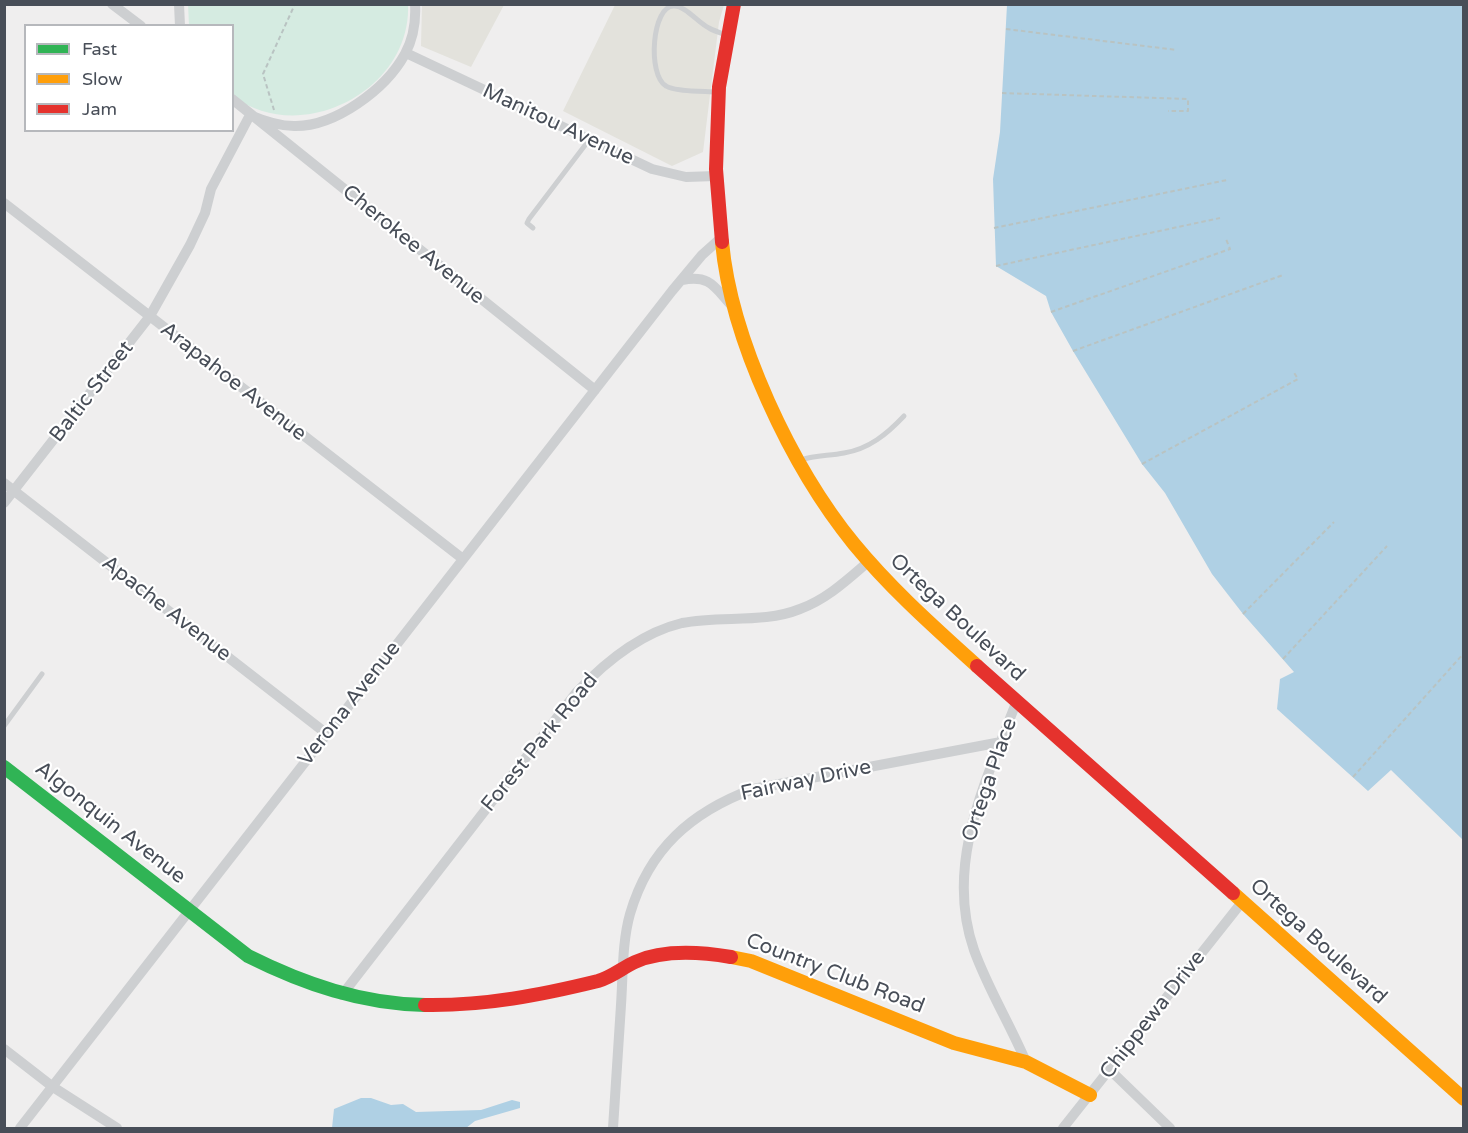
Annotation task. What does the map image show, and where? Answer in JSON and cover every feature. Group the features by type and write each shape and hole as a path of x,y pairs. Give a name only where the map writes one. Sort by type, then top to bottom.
{"main road":[{"name":"Ortega Boulevard","path":"734,4 718,93 716,176 721,238 735,309 760,387 796,461 816,494 868,562 909,605 1016,703 1464,1099"},
{"name":"Algonquin Avenue","path":"4,767 190,911"},
{"name":"Country Club Road","path":"190,911 248,956 283,976 342,994 396,1005 440,1007 487,1005 540,996 609,977 638,961 697,953 751,961 954,1043 1026,1062 1090,1095"}],"street":[{"path":"112,4 138,24"},
{"path":"179,4 180,24"},
{"path":"250,115 272,124 294,127 318,123 362,99 388,76 406,53 413,30 415,4"},
{"name":"Manitou Avenue","path":"406,53 652,169 672,175 716,176"},
{"name":"Cherokee Avenue","path":"234,101 595,390"},
{"name":"Baltic Street","path":"4,503 150,316 190,245 205,213 211,189 250,115"},
{"name":"Arapahoe Avenue","path":"4,203 463,559"},
{"name":"Verona Avenue","path":"20,1128 595,390 702,255 721,238"},
{"path":"682,280 696,277 710,281 735,309"},
{"name":"Apache Avenue","path":"4,483 327,734"},
{"name":"Forest Park Road","path":"342,994 576,693 596,671 649,637 682,623 777,616 801,609 830,594 868,562"},
{"name":"Ortega Place","path":"1016,703 971,823 964,861 964,886 973,947 984,977 1026,1062"},
{"name":"Fairway Drive","path":"613,1128 623,969 630,916 653,863 670,841 695,818 720,801 753,789 1001,742"},
{"name":"Chippewa Drive","path":"1063,1128 1242,902"},
{"path":"4,1049 103,1122 117,1128"},
{"path":"1110,1070 1170,1128"}],"lane":[{"path":"718,93 667,88 659,80 654,56 660,15 665,8 673,6 681,8 711,30 727,35"},
{"path":"533,228 527,223 529,219 590,139"},
{"path":"796,461 844,453 869,445 888,432 904,416"},
{"path":"4,726 42,674"}],"path":[{"path":"273,117 274,111 263,74 295,4"},
{"path":"1006,29 1177,50"},
{"path":"1002,93 1188,99 1188,111 1168,111"},
{"path":"994,228 1227,180"},
{"path":"996,266 1220,218"},
{"path":"1051,312 1230,249 1226,239"},
{"path":"1072,351 1283,275"},
{"path":"1142,464 1298,379 1293,371"},
{"path":"1243,615 1334,522"},
{"path":"1283,658 1387,546"},
{"path":"1353,777 1464,653"}],"shaded area":[{"path":"422,4 504,5 471,67 421,46"},
{"path":"615,5 724,5 719,22 703,152 672,166 563,111"}],"green space":[{"path":"188,4 408,4 404,35 392,62 372,85 347,102 319,112 289,115 260,110 234,97 234,24 189,24"}],"water":[{"path":"1007,5 1463,5 1463,840 1391,770 1368,791 1277,709 1280,679 1294,672 1243,614 1212,574 1165,493 1142,464 1073,351 1051,312 1046,296 996,266 993,179 1000,132"},
{"path":"361,1098 371,1098 391,1105 403,1104 416,1112 481,1110 512,1100 520,1102 520,1108 475,1121 466,1128 332,1128 334,1109"}],"traffic: fast":[{"path":"4,767 248,956 312,984 334,991 379,1001 425,1005"}],"traffic: slow":[{"path":"722,242 728,280 751,361 787,441 808,479 868,561 913,607 977,666"},
{"path":"1233,893 1464,1099"},
{"path":"731,957 751,961 954,1043 1026,1062 1090,1095"}],"traffic: jam":[{"path":"722,242 716,169 719,87 734,4"},
{"path":"977,666 1233,893"},
{"path":"425,1005 491,1002 555,991 598,981 635,962 670,953 731,957"}]}
